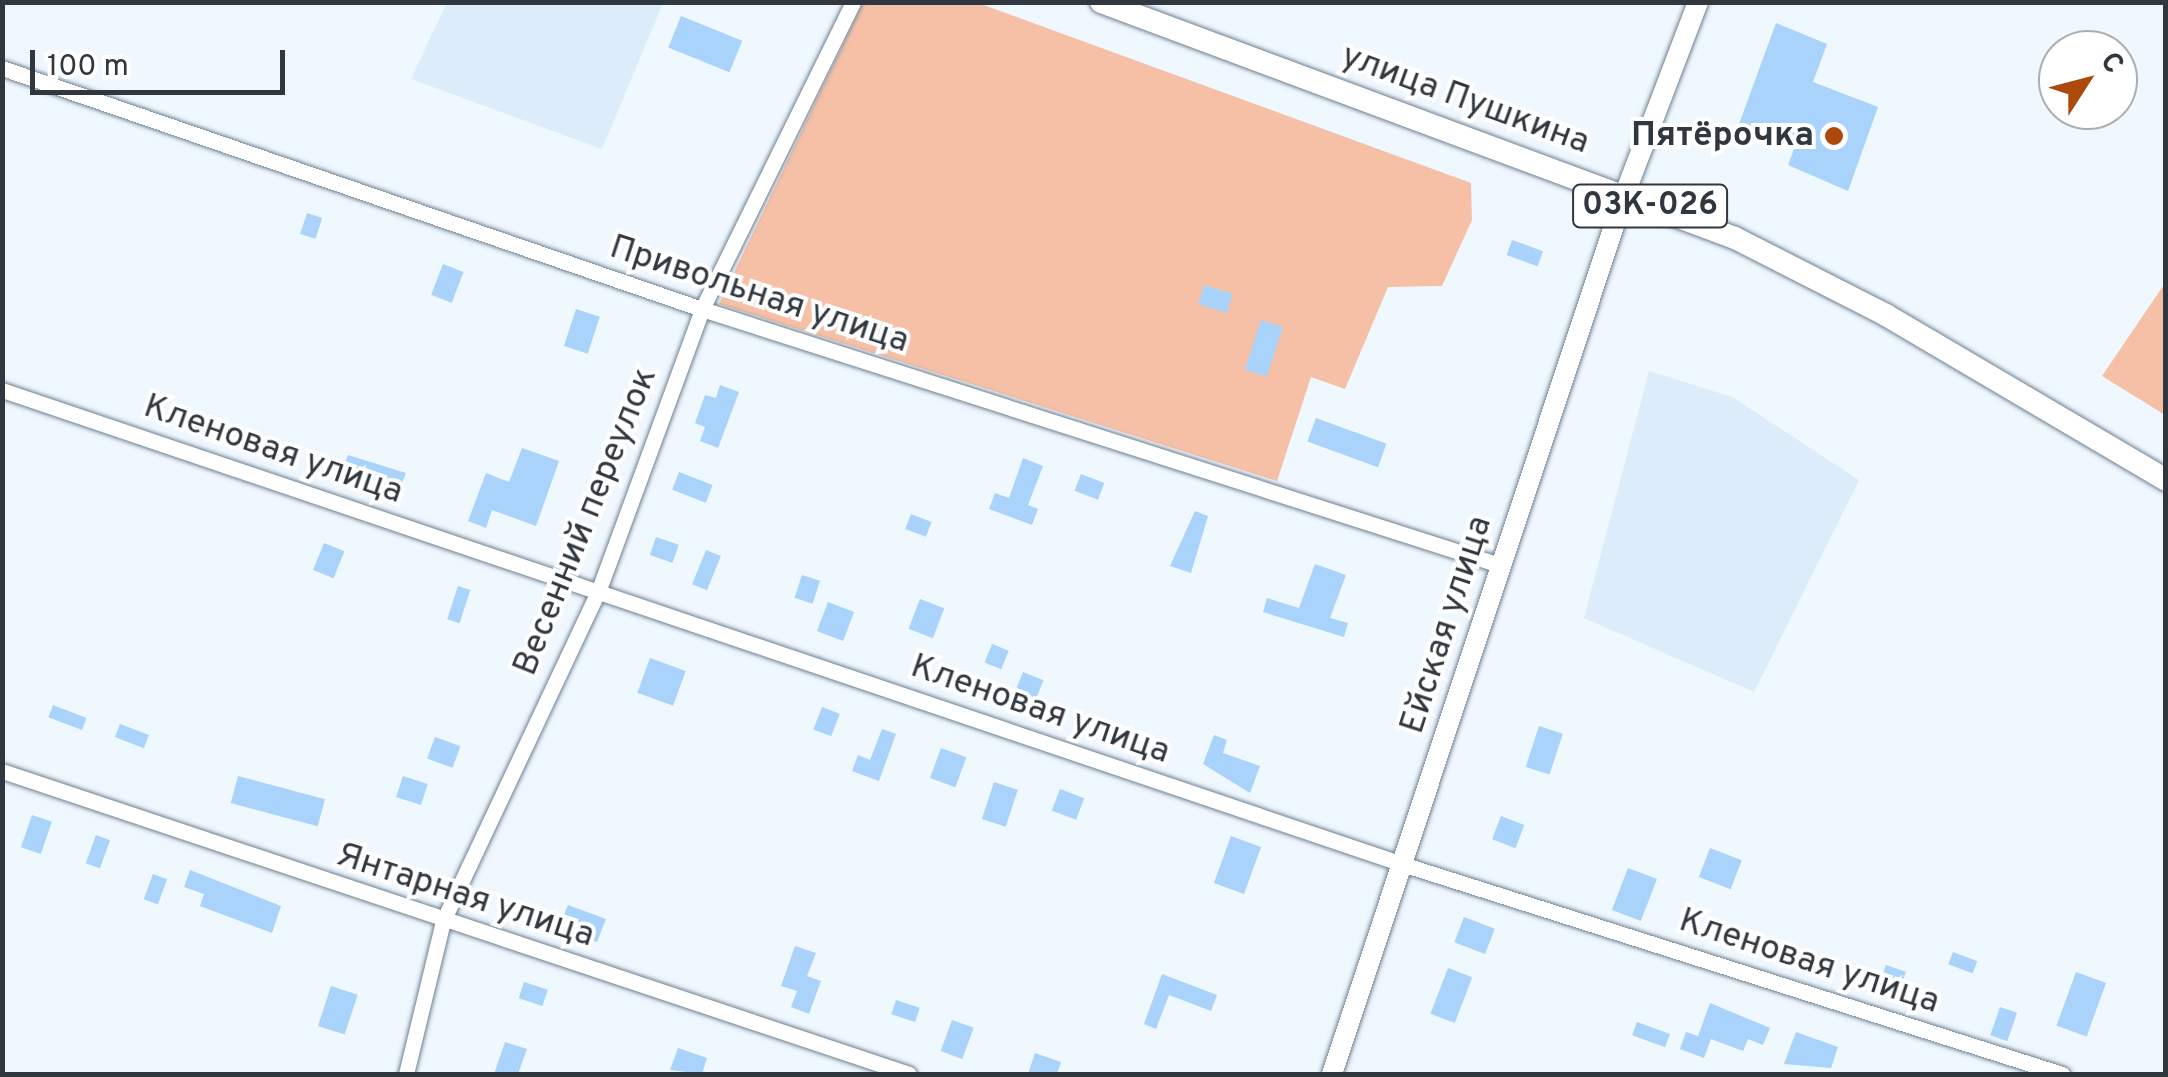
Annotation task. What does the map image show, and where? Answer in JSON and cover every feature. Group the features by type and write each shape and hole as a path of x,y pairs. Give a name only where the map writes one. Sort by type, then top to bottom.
{"main road":[{"name":"улица Пушкина","path":"1101,2 1624,196 1814,275 2166,480"}],"street":[{"name":"Весенний переулок","path":"406,1074 444,921 598,592 702,309 853,2"},
{"name":"Ейская улица","path":"1332,1074 1624,196 1698,2"},
{"name":"Привольная улица","path":"2,68 702,309 1500,565"},
{"name":"Кленовая улица","path":"2,390 1402,864 2062,1074"},
{"name":"Янтарная улица","path":"2,771 909,1074"}],"shaded area":[{"path":"447,2 663,3 602,149 411,79"},
{"path":"863,3 978,3 1471,183 1472,220 1442,286 1388,287 1345,389 1311,377 1277,481 719,304"},
{"path":"2165,283 2165,415 2102,376"},
{"path":"1649,371 1732,397 1859,480 1754,692 1584,618"}],"building":[{"path":"681,16 742,41 729,72 668,48"},
{"path":"1776,23 1827,44 1813,82 1878,107 1848,191 1788,165 1794,149 1739,124"},
{"path":"307,213 322,218 315,239 300,234"},
{"path":"1512,240 1543,251 1538,266 1507,255"},
{"path":"443,264 464,272 452,303 431,295"},
{"path":"1204,285 1233,294 1227,313 1198,304"},
{"path":"576,309 600,317 588,354 564,346"},
{"path":"1261,320 1283,327 1267,377 1245,369"},
{"path":"720,385 739,392 718,448 700,441 705,427 695,423 705,395 716,398"},
{"path":"1316,418 1386,444 1378,467 1307,441"},
{"path":"522,448 559,461 536,526 492,510 486,528 468,521 486,473 509,482"},
{"path":"348,455 406,473 399,490 343,469"},
{"path":"1023,458 1043,466 1028,505 1038,509 1032,525 989,509 995,493 1009,498"},
{"path":"679,472 713,485 706,503 672,490"},
{"path":"1081,474 1104,483 1098,500 1075,491"},
{"path":"1195,511 1208,516 1191,573 1170,566"},
{"path":"911,514 932,522 926,537 905,529"},
{"path":"656,537 679,545 673,563 650,555"},
{"path":"324,543 344,551 334,578 313,570"},
{"path":"706,550 721,556 707,590 692,584"},
{"path":"1315,564 1346,575 1330,618 1348,623 1344,637 1263,612 1267,598 1299,608"},
{"path":"802,575 820,581 813,604 795,598"},
{"path":"458,586 470,590 460,623 447,619"},
{"path":"920,599 944,608 933,638 909,629"},
{"path":"828,602 854,612 843,641 817,631"},
{"path":"992,644 1009,651 1001,669 985,663"},
{"path":"650,658 686,671 673,706 637,693"},
{"path":"1023,672 1043,680 1030,713 1010,704"},
{"path":"53,705 87,718 82,730 48,717"},
{"path":"822,707 840,714 831,736 813,729"},
{"path":"120,724 149,735 144,748 115,737"},
{"path":"1539,726 1563,734 1549,775 1526,767"},
{"path":"882,729 896,734 879,781 852,771 858,755 870,760"},
{"path":"1214,735 1227,740 1223,753 1260,766 1250,793 1203,764"},
{"path":"435,737 460,746 453,768 427,759"},
{"path":"941,748 966,757 955,787 930,778"},
{"path":"238,776 325,799 318,826 231,803"},
{"path":"403,776 428,784 421,805 396,797"},
{"path":"994,782 1018,790 1006,827 982,819"},
{"path":"1060,789 1084,798 1076,820 1052,810"},
{"path":"32,815 52,822 41,854 21,847"},
{"path":"1501,816 1524,825 1515,848 1492,839"},
{"path":"96,835 110,840 100,868 86,863"},
{"path":"1231,836 1261,847 1244,894 1214,883"},
{"path":"1710,848 1742,860 1731,889 1699,877"},
{"path":"1628,868 1657,879 1641,921 1612,910"},
{"path":"190,870 281,906 272,933 200,906 204,894 184,887"},
{"path":"153,874 167,879 158,905 144,899"},
{"path":"568,905 606,919 597,942 576,934 580,924 563,917"},
{"path":"1464,917 1495,929 1485,954 1454,942"},
{"path":"795,946 816,953 807,976 821,981 809,1014 791,1007 797,991 781,986"},
{"path":"1953,952 1977,961 1973,973 1948,964"},
{"path":"1886,965 1906,972 1895,1002 1876,995"},
{"path":"1448,968 1472,977 1455,1023 1430,1014"},
{"path":"2076,972 2106,983 2087,1037 2057,1026"},
{"path":"1162,974 1217,995 1211,1011 1169,995 1156,1029 1144,1024"},
{"path":"524,982 548,990 543,1006 519,998"},
{"path":"331,986 358,995 345,1035 318,1026"},
{"path":"896,1000 920,1008 915,1022 891,1014"},
{"path":"1710,1003 1770,1028 1763,1045 1748,1039 1743,1051 1711,1039 1704,1058 1680,1049 1686,1032 1698,1036"},
{"path":"2000,1007 2017,1013 2007,1041 1990,1035"},
{"path":"952,1020 974,1028 962,1059 941,1051"},
{"path":"1637,1022 1670,1034 1665,1047 1632,1035"},
{"path":"1796,1032 1838,1047 1831,1068 1784,1064"},
{"path":"505,1042 527,1049 518,1074 494,1074"},
{"path":"678,1048 707,1058 702,1074 670,1070"},
{"path":"1035,1053 1061,1062 1057,1074 1028,1074"}],"place":[{"name":"Пятёрочка","path":"1834,136"}]}
